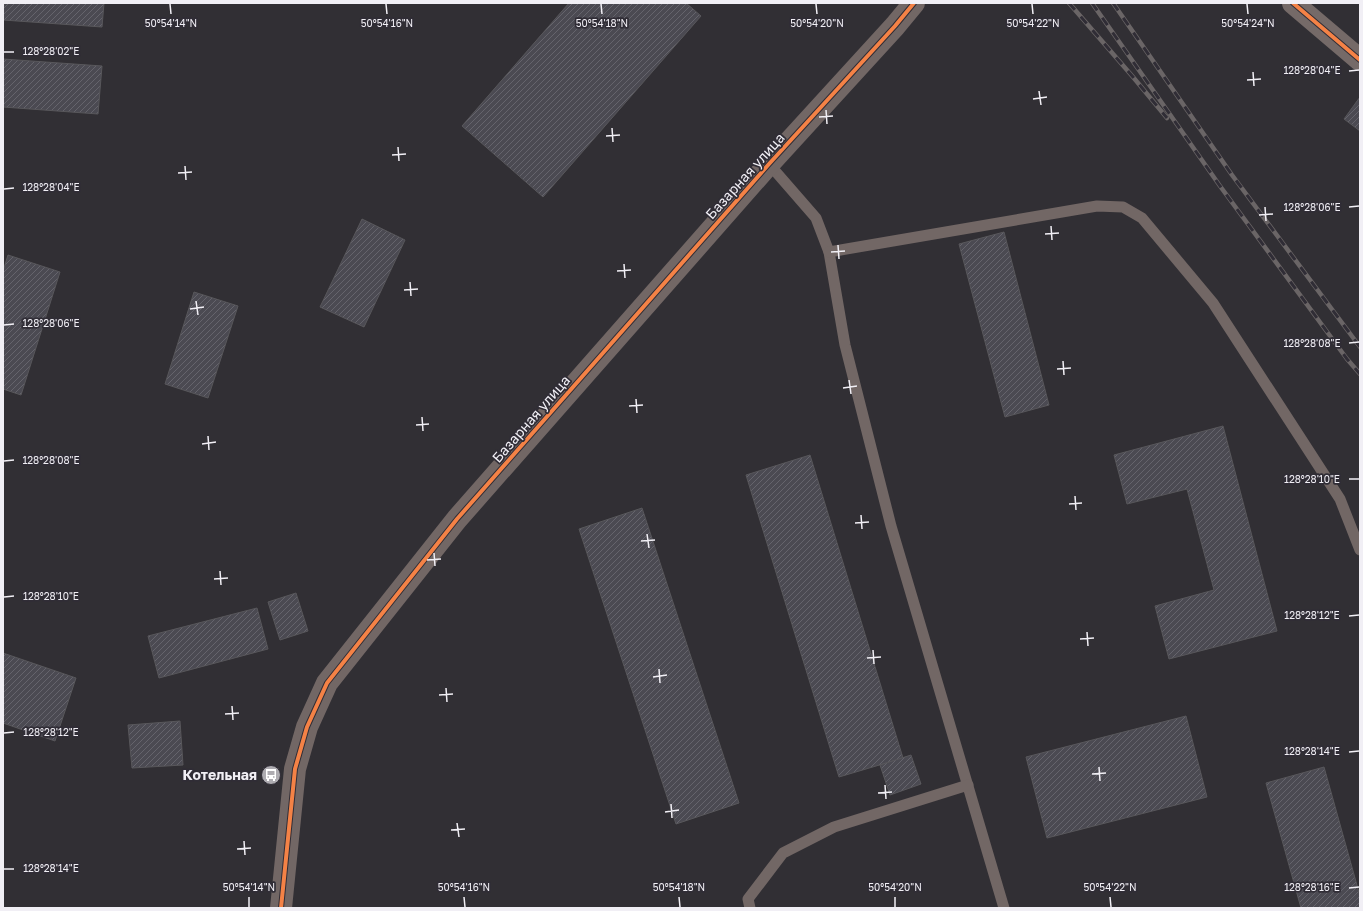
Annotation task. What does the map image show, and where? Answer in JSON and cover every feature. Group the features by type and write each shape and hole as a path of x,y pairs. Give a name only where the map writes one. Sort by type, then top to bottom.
{"street":[{"name":"Базарная улица","path":"281,908 295,769 307,727 327,683 457,519 769,164 895,26 914,3"},
{"path":"1293,3 1360,60"}],"lane":[{"path":"769,164 816,218 829,252 845,345 891,526 1004,908"},
{"path":"829,252 1097,206 1123,206 1142,218 1213,303 1340,499 1360,550"},
{"path":"750,908 748,899 783,853 834,827 968,785"}],"building":[{"path":"4,3 104,3 102,27 3,20"},
{"path":"569,3 686,3 701,16 543,197 462,126"},
{"path":"3,59 102,66 98,114 3,107"},
{"path":"1360,97 1360,131 1344,119"},
{"path":"362,219 405,240 364,327 320,307"},
{"path":"1004,232 1049,405 1005,417 959,244"},
{"path":"8,255 60,272 21,395 3,389 3,271"},
{"path":"194,292 238,306 208,398 165,384"},
{"path":"1223,426 1277,631 1169,659 1155,606 1214,590 1187,489 1127,504 1114,455"},
{"path":"810,455 903,758 839,777 746,475"},
{"path":"642,508 739,803 676,824 579,529"},
{"path":"296,593 308,631 280,640 268,602"},
{"path":"257,608 268,649 159,678 148,636"},
{"path":"3,653 76,678 55,741 3,723"},
{"path":"1186,716 1207,797 1047,838 1026,757"},
{"path":"180,721 183,765 132,768 128,725"},
{"path":"911,755 921,784 890,795 880,765"},
{"path":"1324,767 1360,896 1360,908 1301,908 1266,783"}],"railway":[{"path":"1069,3 1167,118"},
{"path":"1092,3 1220,186 1347,359 1360,374"},
{"path":"1113,3 1232,175 1360,347"}],"cycle path":[{"path":"281,908 295,769 307,727 327,683 457,519 769,164 895,26 914,3"},
{"path":"1293,3 1360,60"}],"place":[{"name":"Котельная","path":"271,775"}]}
